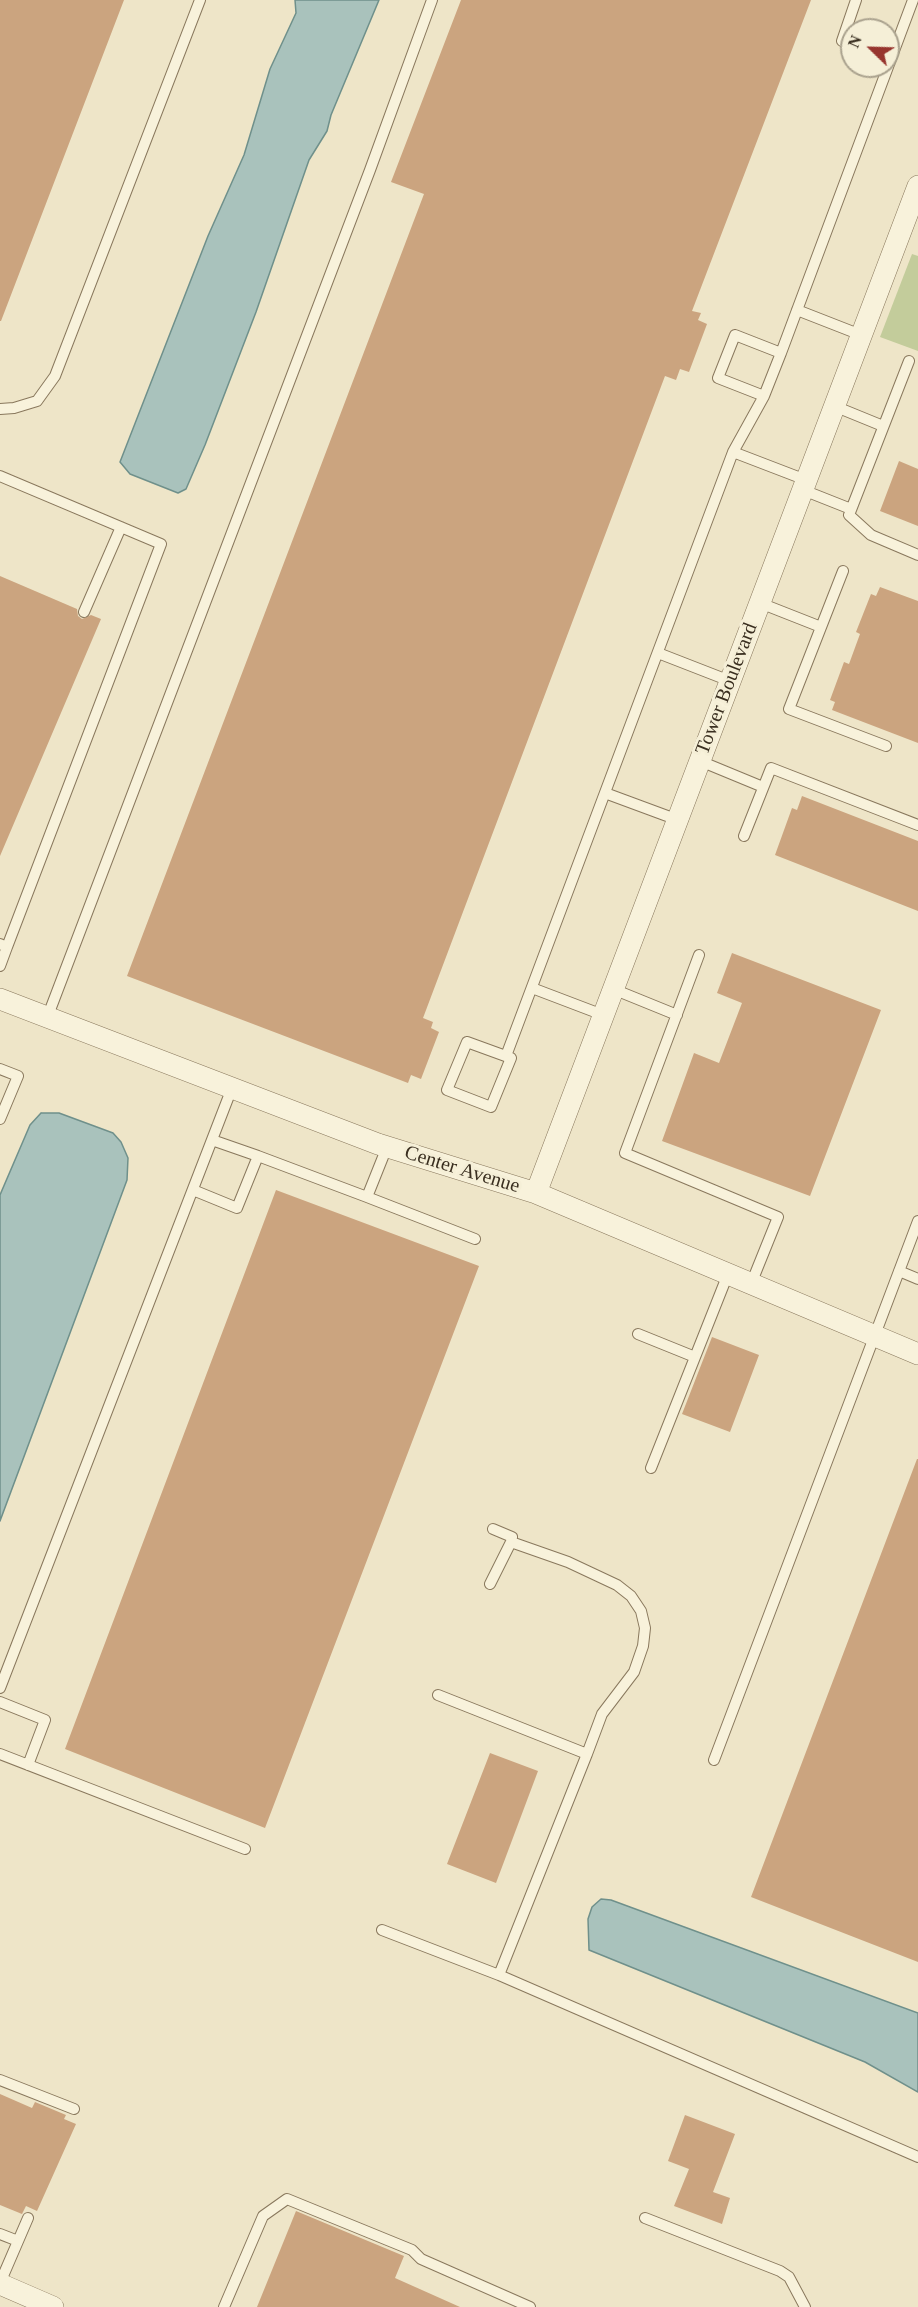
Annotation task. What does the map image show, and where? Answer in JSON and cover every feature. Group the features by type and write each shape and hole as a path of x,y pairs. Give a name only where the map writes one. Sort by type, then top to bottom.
{"street":[{"name":"Tower Boulevard","path":"536,1193 918,186"},
{"name":"Center Avenue","path":"0,999 387,1147 536,1193 918,1354"},
{"path":"0,2284 42,2305"}],"lane":[{"path":"0,409 14,408 37,400 55,376 200,0"},
{"path":"47,1018 366,182 432,0"},
{"path":"850,18 856,0"},
{"path":"900,33 913,0"},
{"path":"506,1056 733,452 764,396 883,78"},
{"path":"797,310 861,335"},
{"path":"764,396 718,378 726,356 735,335 781,353"},
{"path":"909,361 849,514 856,524 871,535 918,555"},
{"path":"834,406 884,426"},
{"path":"733,452 851,509"},
{"path":"0,476 161,544 4,946 0,966"},
{"path":"84,612 121,527"},
{"path":"843,571 789,709 886,746"},
{"path":"760,603 821,627"},
{"path":"658,653 730,681"},
{"path":"700,761 763,787"},
{"path":"744,836 771,768 918,825"},
{"path":"605,793 678,820"},
{"path":"699,955 624,1153 778,1217 751,1284"},
{"path":"532,988 603,1015"},
{"path":"613,989 677,1015"},
{"path":"467,1042 506,1056 511,1058 491,1107 447,1090 467,1042"},
{"path":"0,1069 18,1076 0,1119"},
{"path":"0,1688 232,1088"},
{"path":"212,1140 475,1239"},
{"path":"367,1197 387,1147"},
{"path":"193,1190 237,1208 258,1156"},
{"path":"714,1760 918,1223"},
{"path":"899,1272 918,1279"},
{"path":"651,1468 728,1274"},
{"path":"638,1334 695,1357"},
{"path":"490,1584 512,1537 493,1529"},
{"path":"499,1975 602,1714 634,1672 643,1646 645,1628 641,1611 631,1596 617,1585 568,1562 511,1542"},
{"path":"438,1695 587,1754"},
{"path":"0,1702 45,1720 28,1765"},
{"path":"0,1754 245,1849"},
{"path":"382,1929 499,1975 918,2157"},
{"path":"0,2080 74,2109"},
{"path":"224,2307 263,2216 286,2199 412,2250 420,2259 530,2307"},
{"path":"0,2284 28,2218"},
{"path":"645,2218 780,2271 789,2277 805,2307"},
{"path":"0,2234 18,2241"}],"green space":[{"path":"912,254 918,256 918,351 880,337"}],"water":[{"path":"295,0 379,0 331,115 327,131 309,160 256,312 205,445 186,489 178,493 130,474 120,462 208,236 244,155 270,69 296,13"},
{"path":"41,1113 59,1113 113,1133 121,1142 128,1158 127,1180 0,1521 0,1195 30,1125"},
{"path":"601,1899 611,1900 918,2013 918,2092 865,2062 589,1950 588,1919 592,1907"}],"building":[{"path":"0,0 124,0 1,321 0,321"},
{"path":"461,0 811,0 692,311 701,313 698,320 707,324 689,372 680,369 676,380 665,376 423,1018 433,1022 431,1028 439,1032 421,1079 411,1075 408,1083 127,976 424,194 391,182"},
{"path":"899,461 918,469 918,526 880,511"},
{"path":"0,576 77,609 78,616 82,619 91,615 101,619 0,856"},
{"path":"880,587 918,601 918,743 832,710 835,702 830,700 844,662 849,664 860,634 856,632 871,594 876,596"},
{"path":"802,796 918,841 918,911 775,855 792,808 797,810"},
{"path":"732,953 881,1010 810,1196 662,1141 694,1053 719,1063 742,1003 717,993"},
{"path":"276,1190 479,1266 265,1828 65,1749"},
{"path":"712,1337 759,1355 730,1432 682,1414"},
{"path":"918,1459 918,1962 751,1897"},
{"path":"490,1753 538,1771 496,1883 447,1864"},
{"path":"0,2094 32,2108 35,2102 66,2115 64,2119 76,2124 37,2211 26,2206 22,2214 0,2205"},
{"path":"685,2115 735,2134 713,2192 730,2198 722,2224 674,2206 689,2169 668,2161"},
{"path":"296,2211 404,2256 395,2278 460,2307 257,2307"}]}
